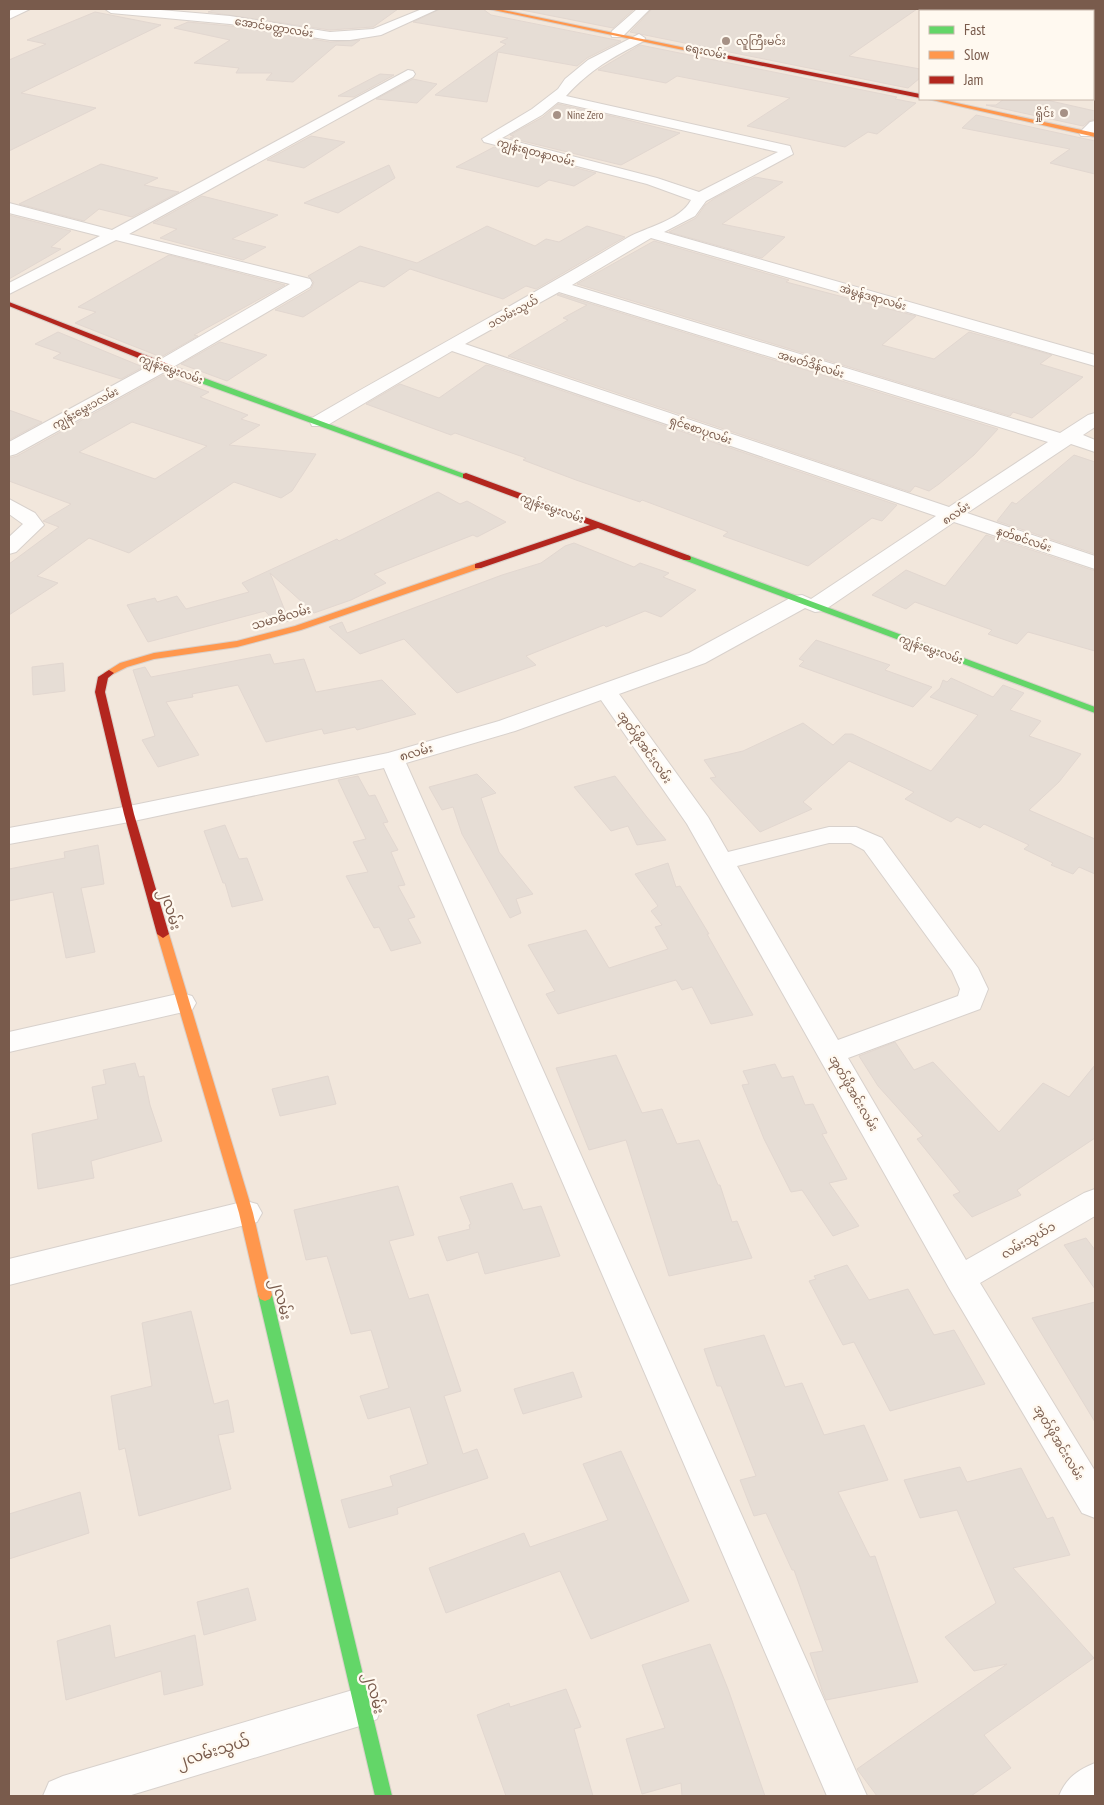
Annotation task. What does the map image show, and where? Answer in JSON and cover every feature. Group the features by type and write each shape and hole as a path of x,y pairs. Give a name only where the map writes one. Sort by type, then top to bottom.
{"street":[{"path":"9,15 24,9"},
{"name":"အောင်မတ္တာလမ်း","path":"110,9 230,20 330,36 350,36 376,32 432,9"},
{"name":"ရေးလမ်း","path":"491,9 919,96"},
{"path":"617,34 644,9"},
{"name":"ကျွန်းရတနာလမ်း","path":"639,38 594,63 570,82 557,98 537,112 489,139 652,181 700,198"},
{"path":"9,289 116,236 262,157 408,74"},
{"path":"557,98 786,149 786,154 700,198"},
{"path":"936,100 1092,131"},
{"name":"၁လမ်းသွယ်","path":"319,422 450,345 560,287 576,275 685,215 697,206 700,198"},
{"path":"9,208 116,236"},
{"name":"အဲမွန်ဒရာလမ်း","path":"650,233 1095,361"},
{"name":"ကျွန်းမွှေး၁လမ်း","path":"9,450 162,366 304,283 116,236"},
{"name":"အမတ်ဒိန်လမ်း","path":"560,287 1095,446"},
{"name":"ကျွန်းမွှေးလမ်း","path":"9,304 162,366 599,525 1095,710"},
{"name":"ရှင်စောပုလမ်း","path":"450,345 953,515"},
{"name":"၈လမ်း","path":"9,836 129,814 392,759 507,726 697,658 808,603 953,515 1095,419"},
{"path":"9,505 28,517 34,525 9,548"},
{"name":"နတ်စင်လမ်း","path":"953,515 1095,563"},
{"name":"သမာဓိလမ်း","path":"129,814 100,692 103,677 122,664 155,656 236,644 297,628 599,525"},
{"name":"အုတ်ဖိုအင်းလမ်း","path":"605,690 699,822 960,1278 1095,1502"},
{"path":"392,759 506,1023 847,1796"},
{"name":"၂လမ်း","path":"129,814 182,1003 246,1214 384,1796"},
{"path":"722,862 829,835 856,835 873,844 964,968 974,989 970,1002 831,1053"},
{"path":"9,1042 182,1003"},
{"name":"လမ်းသွယ်၁","path":"960,1278 1095,1202"},
{"path":"9,1272 246,1214"},
{"name":"၂လမ်းသွယ်","path":"62,1796 363,1706"},
{"path":"1079,1796 1095,1782"}],"shaded area":[{"path":"9,9 1095,9 1095,1796 9,1796"}],"building":[{"path":"216,9 398,9 373,27 330,30 208,12"},
{"path":"440,9 483,9 491,15 621,41 587,58 577,66 498,52 487,102 435,95 506,44 500,42 508,38 413,22"},
{"path":"517,9 634,9 613,28"},
{"path":"652,9 917,9 849,56 919,69 919,79 908,88 630,32"},
{"path":"95,12 161,25 21,93 96,108 9,151 9,60 46,44 27,40"},
{"path":"188,22 230,26 330,42 360,40 352,46 336,45 293,82 266,80 272,73 236,73 239,68 194,63 230,40 174,28"},
{"path":"640,45 897,97 895,99 916,103 877,134 868,132 845,147 747,126 790,98 677,76 666,83 598,70"},
{"path":"380,74 394,75 354,97 338,96"},
{"path":"413,79 437,84 417,103 376,99"},
{"path":"1003,100 1046,100 1095,111 1095,119 1083,126 986,105 996,105"},
{"path":"558,104 680,133 621,165 510,138 514,136 510,135 543,117"},
{"path":"976,115 1095,141 1095,174 1050,163 1070,149 962,128"},
{"path":"311,136 345,142 304,168 267,160"},
{"path":"494,147 596,173 574,186 549,180 538,187 456,167"},
{"path":"101,164 158,178 144,185 179,192 132,217 99,209 84,221 19,204"},
{"path":"389,165 395,178 338,213 304,203"},
{"path":"755,177 783,182 722,224 785,237 762,258 669,232 696,218 705,205 715,198"},
{"path":"202,196 278,215 232,239 266,247 243,260 160,238 177,229 153,223"},
{"path":"9,215 71,231 51,247 61,249 9,279"},
{"path":"487,226 535,246 546,239 559,242 587,226 625,237 536,289 526,286 503,299 410,269 384,287 360,281 303,317 275,310 311,289 314,282 308,276 360,246 417,263"},
{"path":"654,241 789,280 786,282 916,316 882,345 934,359 969,332 1052,355 1040,364 1083,377 1032,418 1013,412 1010,416 577,284"},
{"path":"169,255 285,285 194,335 198,336 161,357 75,323 96,312 78,307"},
{"path":"559,294 998,429 974,455 939,484 929,491 915,486 910,492 508,356 568,320 563,318 587,305 557,295"},
{"path":"58,332 143,367 121,379 53,358 61,353 35,344"},
{"path":"220,342 267,355 227,381 181,364"},
{"path":"486,365 897,505 882,521 872,518 808,566 723,536 728,532 642,500 640,502 576,480 523,460 526,458 455,433 451,435 366,404 400,384 439,398"},
{"path":"163,375 209,392 200,397 248,415 241,419 260,425 229,445 316,454 292,491 281,498 234,482 129,553 89,538 37,576 58,583 9,615 9,564 59,527 43,521 71,504 9,481 9,458 17,456","holes":["132,422 207,446 155,479 79,452"]},
{"path":"9,410 42,422 9,440"},
{"path":"1074,455 1095,462 1095,554 997,521 1012,502 1016,504"},
{"path":"438,492 460,504 467,501 506,522 477,537 473,535 374,574 386,583 351,600 314,613 270,573 289,621 277,624 265,611 148,642 127,605 155,598 157,602 177,596 186,609 249,592 242,583 337,539 339,541"},
{"path":"986,535 1095,571 1095,651 1028,632 1017,644 988,634 992,630 915,602 906,609 872,595 906,570 945,586"},
{"path":"574,543 634,567 640,563 669,573 663,577 696,590 661,617 645,611 606,627 604,625 526,656 536,665 457,693 404,639 360,654 329,627 342,622 347,633 502,575 541,563 565,546"},
{"path":"816,640 890,665 885,670 932,687 913,707 799,666 804,661 799,659"},
{"path":"270,654 274,664 304,659 316,692 382,680 416,714 357,730 355,727 324,734 322,729 266,742 238,685 192,694 193,697 166,702 199,755 158,767 142,740 155,736 133,670 145,667 151,677"},
{"path":"63,663 65,691 33,695 32,667"},
{"path":"951,678 993,697 1003,685 1024,693 1010,710 1041,721 1029,736 1081,754 1059,782 1029,810 1095,839 1095,874 1079,867 1073,874 1051,865 1053,863 1024,849 1029,845 984,824 980,828 957,817 951,822 905,799 914,792 849,761 803,802 812,809 760,832 710,778 716,777 704,760 743,751 803,723 833,745 845,734 852,734 931,771 978,715 930,697 940,688 943,680 947,682"},
{"path":"477,774 496,793 481,798 499,852 533,894 516,899 521,913 510,918 462,834 453,807 442,810 429,787"},
{"path":"358,776 369,796 375,795 388,822 383,823 398,850 391,852 405,885 398,886 415,917 408,919 421,943 391,951 379,927 374,928 346,876 368,872 353,842 366,839 338,780"},
{"path":"615,776 666,840 637,845 628,826 611,831 574,787"},
{"path":"225,825 239,859 247,858 263,900 232,907 225,883 223,883 204,831"},
{"path":"98,845 104,884 81,888 95,952 66,958 53,892 9,901 9,869 65,858 64,852"},
{"path":"668,863 676,887 680,886 709,934 707,934 753,1015 711,1024 692,987 682,990 676,980 558,1014 546,994 555,991 528,945 586,930 609,968 668,949 655,927 662,925 651,911 658,906 635,874"},
{"path":"895,1042 914,1070 933,1062 999,1132 1043,1083 1069,1097 1095,1065 1095,1138 1017,1190 1021,1195 972,1217 953,1195 960,1192 917,1139 923,1136 878,1086 859,1056"},
{"path":"616,1055 642,1113 662,1109 677,1144 699,1140 718,1185 720,1185 732,1222 737,1221 752,1258 669,1276 626,1140 589,1150 556,1068"},
{"path":"135,1063 139,1077 144,1076 150,1105 162,1141 91,1161 94,1178 38,1189 32,1134 98,1119 92,1087 106,1084 103,1070"},
{"path":"775,1064 782,1078 793,1076 805,1105 813,1104 827,1133 822,1134 847,1179 829,1183 859,1226 833,1236 802,1190 791,1192 764,1139 742,1085 749,1084 743,1071"},
{"path":"328,1076 336,1104 280,1116 272,1089"},
{"path":"512,1183 523,1210 541,1206 560,1256 485,1274 478,1252 447,1261 438,1237 470,1229 469,1225 471,1224 460,1197"},
{"path":"398,1186 414,1235 389,1241 409,1299 428,1294 461,1391 444,1396 463,1454 477,1449 488,1478 397,1508 398,1514 349,1528 341,1500 393,1486 390,1476 428,1464 410,1407 368,1419 360,1396 389,1388 371,1330 351,1334 327,1256 306,1260 294,1210"},
{"path":"1086,1238 1095,1250 1095,1289 1064,1245"},
{"path":"847,1265 869,1300 908,1289 934,1335 954,1330 985,1384 890,1411 854,1342 843,1345 809,1281 816,1279 814,1276"},
{"path":"1095,1302 1095,1422 1032,1318"},
{"path":"191,1311 214,1404 228,1400 234,1432 218,1435 231,1489 139,1516 125,1448 119,1450 111,1396 152,1386 142,1323"},
{"path":"764,1335 785,1387 802,1383 824,1435 864,1425 888,1480 838,1492 870,1557 875,1556 918,1682 826,1700 810,1653 823,1651 794,1570 792,1570 766,1513 754,1516 740,1480 756,1476 721,1386 717,1386 704,1349"},
{"path":"573,1372 582,1397 523,1414 514,1389"},
{"path":"621,1451 689,1601 591,1639 560,1571 446,1613 429,1568 524,1533 530,1547 608,1520 583,1464"},
{"path":"960,1467 967,1482 1021,1468 1047,1519 1053,1517 1070,1555 1013,1568 1094,1658 984,1735 1011,1768 971,1796 877,1796 857,1769 1007,1664 974,1671 945,1637 996,1603 957,1510 920,1518 904,1480"},
{"path":"80,1492 89,1533 9,1559 9,1514"},
{"path":"248,1588 256,1620 204,1635 197,1602"},
{"path":"110,1625 115,1658 195,1635 203,1685 164,1695 161,1671 66,1700 57,1641"},
{"path":"710,1644 728,1689 765,1796 682,1796 681,1783 642,1794 626,1739 665,1728 642,1665"},
{"path":"566,1689 581,1727 574,1729 593,1796 506,1796 477,1715 509,1703 510,1707"}],"traffic: fast":[{"path":"201,380 466,476"},
{"path":"687,558 1095,710"},
{"path":"265,1295 384,1796"}],"traffic: slow":[{"path":"491,9 721,56"},
{"path":"936,100 1095,135"},
{"path":"109,673 123,665 154,656 221,647 268,637 359,608 478,566"},
{"path":"163,934 246,1213 265,1295"}],"traffic: jam":[{"path":"721,56 919,96"},
{"path":"9,304 201,380"},
{"path":"466,476 687,558"},
{"path":"478,566 599,525"},
{"path":"109,673 103,677 100,692 129,814 163,934"}],"place":[{"name":"လူကြီးမင်း","path":"726,41"},
{"name":"ရှိုင်း","path":"1064,113"},
{"name":"Nine Zero","path":"557,115"}]}
